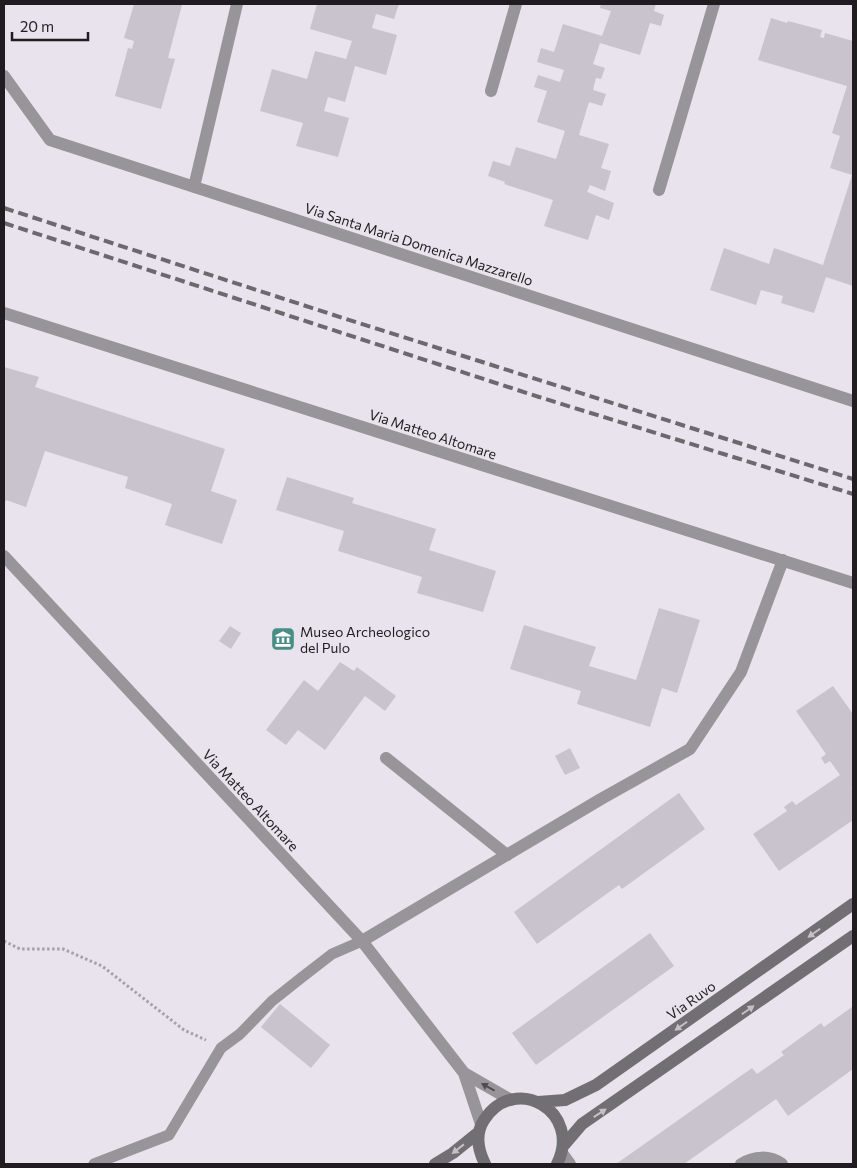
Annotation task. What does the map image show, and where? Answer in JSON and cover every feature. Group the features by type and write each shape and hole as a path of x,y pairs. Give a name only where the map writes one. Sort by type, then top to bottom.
{"main road":[{"name":"Via Ruvo","path":"512,1100 525,1099 538,1102 565,1100 596,1085 853,904"},
{"path":"561,1154 582,1124 853,936"},
{"path":"435,1164 453,1153 480,1128 488,1113 499,1104 512,1100"},
{"path":"538,1102 549,1109 558,1119 563,1132 561,1154"},
{"path":"480,1128 478,1143 480,1154 485,1164"}],"street":[{"path":"194,187 238,4"},
{"path":"491,91 516,4"},
{"path":"659,190 714,4"},
{"name":"Via Santa Maria Domenica Mazzarello","path":"4,76 50,140 853,401"},
{"name":"Via Matteo Altomare","path":"4,313 853,583"},
{"name":"Via Matteo Altomare","path":"4,556 362,941 464,1074 480,1128"},
{"path":"362,941 601,799 690,749 741,672 783,560"},
{"path":"386,758 507,855"},
{"name":"Via Matteo Altomare","path":"464,1074 512,1100"},
{"path":"561,1154 570,1164"},
{"path":"741,1164 750,1159 764,1157 782,1164"}],"lane":[{"path":"94,1164 169,1135 221,1048 240,1034 272,1001 332,954 362,941"}],"path":[{"path":"4,941 20,949 63,949 102,966 184,1030 221,1048"}],"building":[{"path":"134,4 182,5 168,58 175,59 161,109 115,96 128,48 132,49 134,41 124,38"},
{"path":"317,4 399,4 394,19 376,14 372,28 397,35 386,75 355,66 345,102 328,97 324,111 349,118 338,157 296,146 303,123 260,111 272,69 307,79 315,51 346,59 352,41 310,29"},
{"path":"601,4 656,4 654,11 664,15 661,26 650,23 640,55 600,43 593,64 605,68 601,79 596,78 593,90 606,94 602,106 589,102 579,135 609,144 601,168 611,171 605,191 590,185 587,192 614,203 609,220 596,215 588,240 544,226 553,200 504,184 505,182 488,176 493,161 510,166 516,147 556,159 565,131 537,122 547,91 534,87 538,75 560,82 564,70 537,62 541,48 554,52 563,24 602,36 611,11 600,8"},
{"path":"771,18 822,30 820,37 824,38 825,33 853,41 853,286 826,277 814,313 781,303 783,296 761,290 756,305 710,290 724,248 769,264 774,248 823,265 852,175 830,168 840,136 832,133 847,86 758,60"},
{"path":"4,367 39,377 35,387 225,449 211,491 237,500 222,544 165,525 172,504 125,488 128,477 45,451 26,507 6,500 4,505"},
{"path":"287,477 354,498 352,503 436,529 429,550 496,571 483,612 417,593 422,577 338,551 344,531 276,510"},
{"path":"659,608 700,620 677,693 662,688 650,727 577,704 581,691 510,669 524,625 596,647 589,666 636,680"},
{"path":"230,626 241,633 231,649 219,641"},
{"path":"340,662 354,671 357,667 396,696 385,711 365,696 325,750 298,730 286,745 266,730 304,680 318,691"},
{"path":"833,686 853,714 853,787 851,788 853,791 853,820 779,871 753,834 787,811 784,807 792,801 796,805 840,775 830,761 825,764 821,758 826,754 796,711"},
{"path":"570,748 580,768 565,775 555,756"},
{"path":"679,793 705,829 622,889 619,885 537,944 514,912"},
{"path":"650,933 674,966 536,1065 512,1033"},
{"path":"280,1004 330,1045 311,1068 261,1027"},
{"path":"852,1007 853,1069 788,1116 776,1099 684,1164 616,1164 752,1068 757,1074 784,1055 781,1052 821,1023 824,1027"}],"railway":[{"path":"4,208 346,319 853,479"},
{"path":"4,223 539,397 853,494"}],"place":[{"name":"Museo Archeologico del Pulo","path":"283,639"}]}
